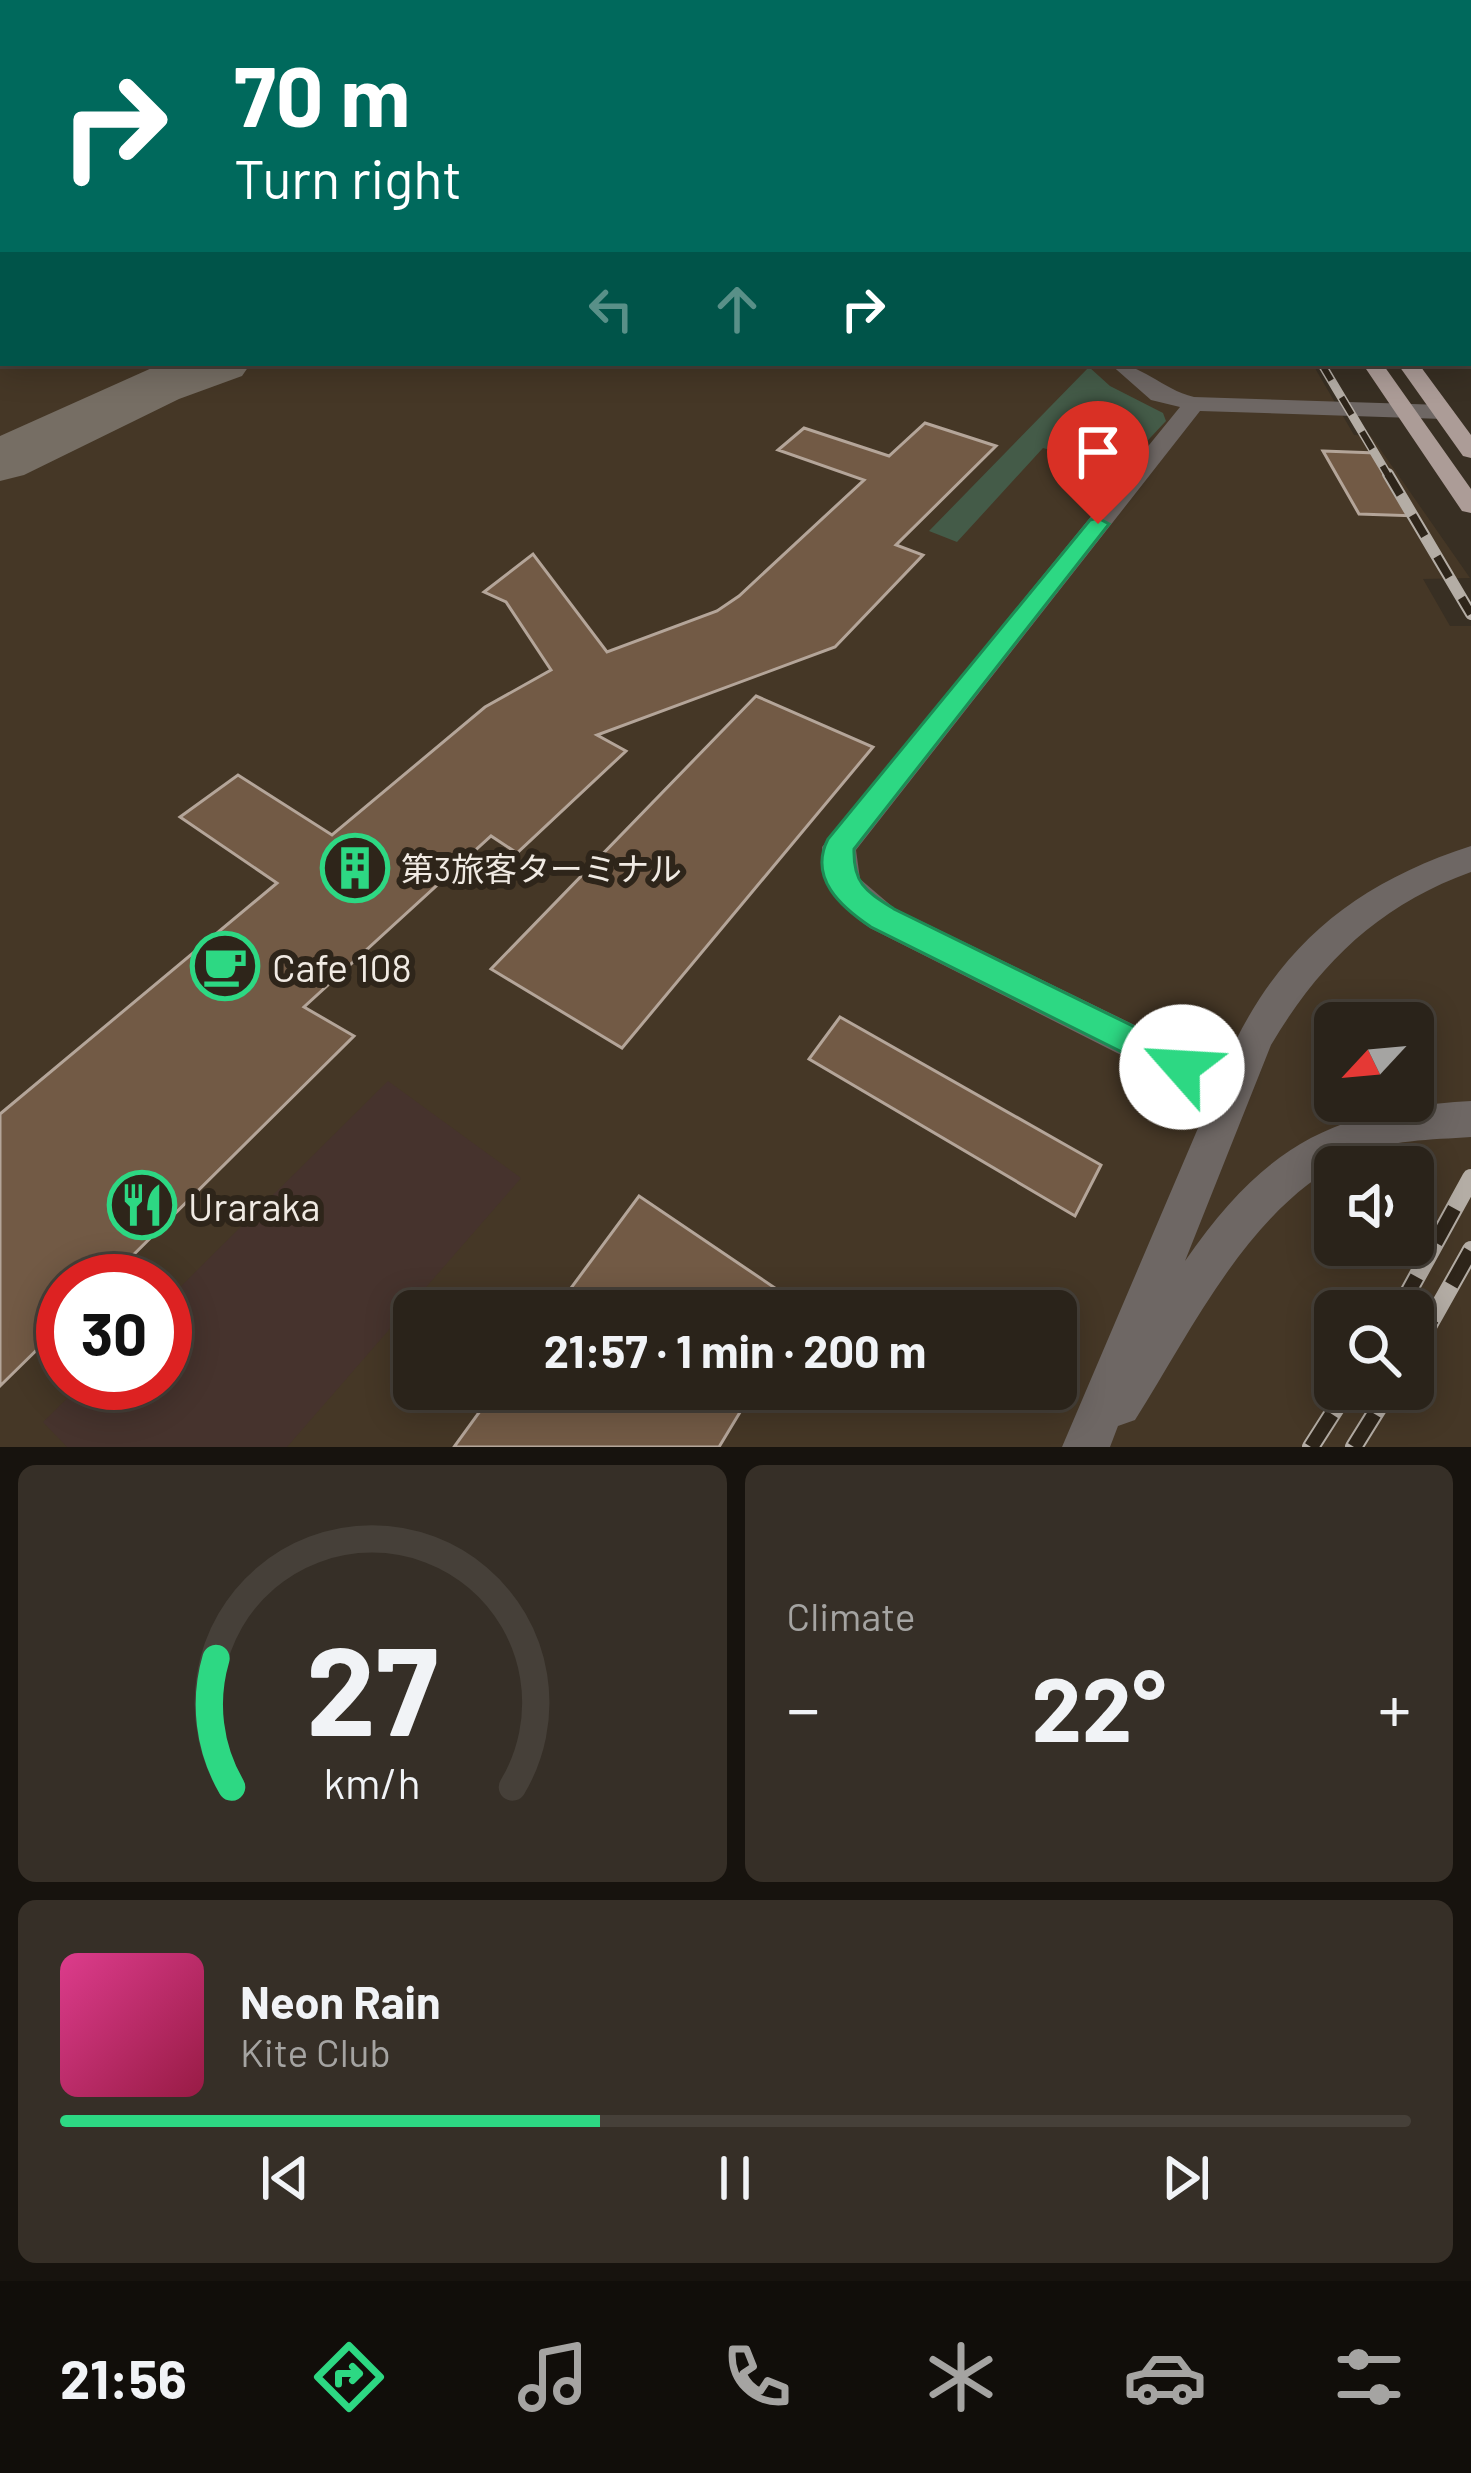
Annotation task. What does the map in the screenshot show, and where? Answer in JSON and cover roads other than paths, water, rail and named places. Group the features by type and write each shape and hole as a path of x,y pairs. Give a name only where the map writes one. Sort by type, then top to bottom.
{"main road":[{"path":"1374,366 1471,506"},
{"path":"1409,366 1471,451"}],"street":[{"path":"1123,366 1159,394 1193,404 1443,412"},
{"path":"1193,404 838,847 838,873 850,896 882,918 1232,1092"},
{"path":"1087,1447 1255,1038 1288,979 1328,936 1393,890 1471,859"},
{"path":"1087,1447 1233,1231 1284,1173 1329,1144 1368,1128 1414,1120 1471,1119"}],"railway":[{"path":"1323,366 1389,477"},
{"path":"1388,474 1471,614"},
{"path":"1410,1290 1471,1178"},
{"path":"1434,1316 1471,1250"},
{"path":"1311,1447 1335,1410"},
{"path":"1354,1447 1377,1410"}],"place":[{"name":"第3旅客ターミナル","path":"355,868"},
{"name":"Cafe 108","path":"225,966"},
{"name":"Uraraka","path":"142,1205"}]}
